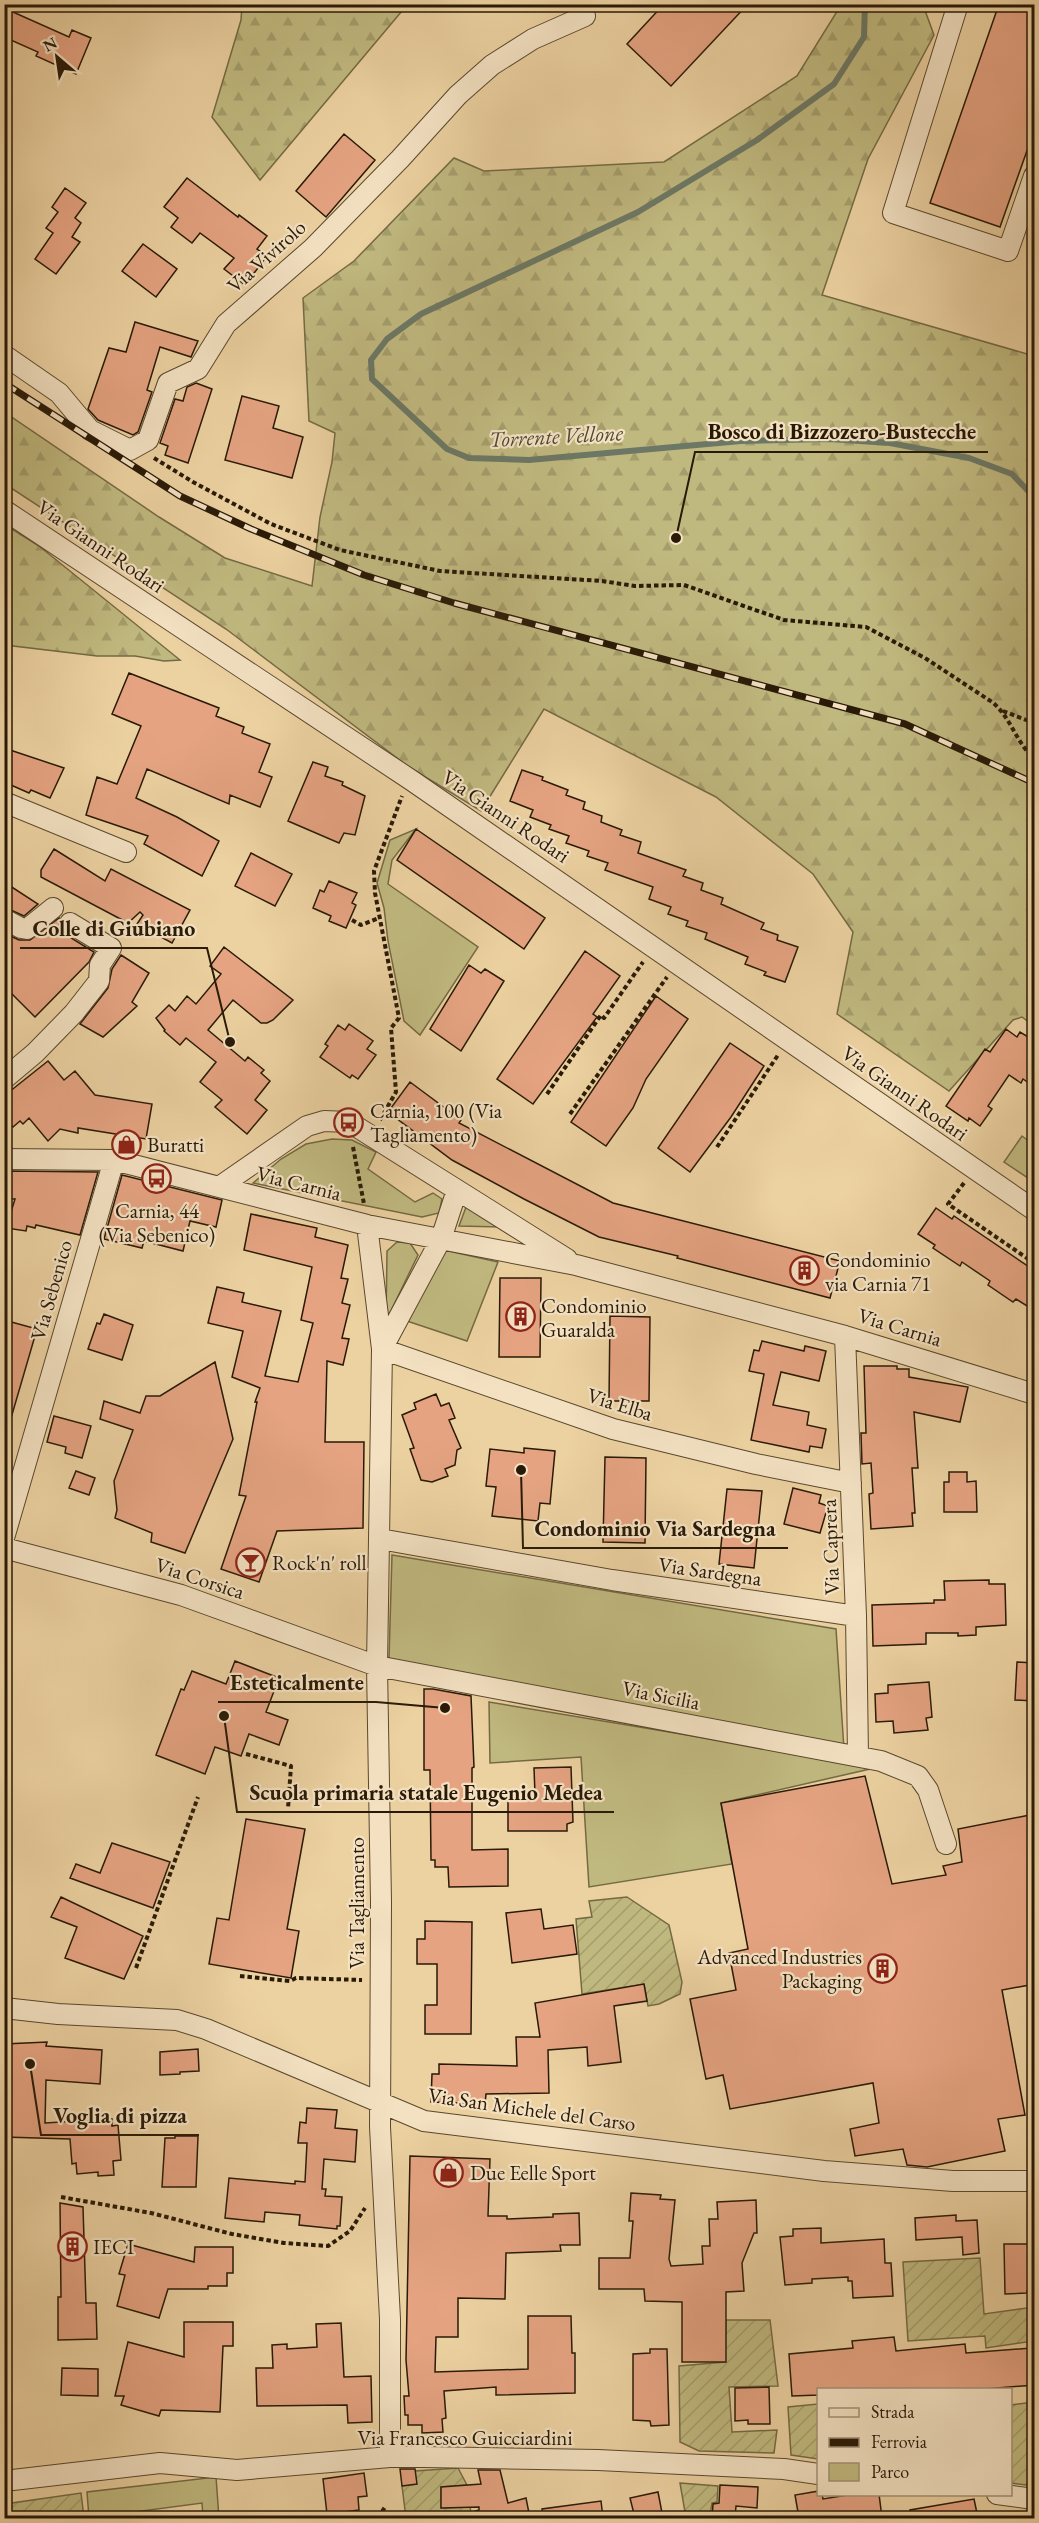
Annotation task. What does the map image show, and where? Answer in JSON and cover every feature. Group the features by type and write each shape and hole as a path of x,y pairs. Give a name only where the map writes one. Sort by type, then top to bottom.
{"street":[{"path":"958,4 893,213 1008,251 1035,176"},
{"name":"Via Vivirolo","path":"136,447 148,440 168,383 198,369 226,324 313,248 400,159 458,95 492,65 533,39 585,16"},
{"path":"4,355 58,393 90,430 130,450 136,447"},
{"name":"Via Gianni Rodari","path":"4,510 411,780 1035,1210"},
{"path":"4,802 126,852"},
{"path":"4,919 27,929 52,908"},
{"path":"4,1079 35,1053 74,1013 99,981 100,965 111,948 70,922"},
{"name":"Via Carnia","path":"219,1187 307,1126 324,1121 349,1122 576,1265"},
{"name":"Via Carnia","path":"4,1159 114,1160 367,1225 576,1265 845,1336 1035,1394"},
{"name":"Via Sebenico","path":"4,1538 114,1160"},
{"path":"441,1239 457,1190"},
{"name":"Via Tagliamento","path":"367,1225 382,1349 376,1666 380,2103 390,2319 390,2457"},
{"name":"Via Tagliamento","path":"382,1349 441,1239"},
{"name":"Via Caprera","path":"845,1336 856,1616 858,1756"},
{"name":"Via Elba","path":"382,1349 614,1429 756,1464 851,1483"},
{"name":"Via Sardegna","path":"380,1539 612,1580 856,1616"},
{"name":"Via Corsica","path":"4,1548 181,1595 376,1666"},
{"name":"Via Sicilia","path":"376,1666 881,1761 918,1776 928,1790 946,1844"},
{"name":"Via San Michele del Carso","path":"4,2008 58,2014 177,2020 206,2029 424,2121 824,2171 953,2181 1035,2181"},
{"name":"Via Francesco Guicciardini","path":"4,2481 160,2463 237,2470 390,2457 598,2460 784,2469 817,2474"},
{"path":"1012,2496 1035,2499"}],"path":[{"path":"136,447 193,482 271,524 340,550 440,571 602,580 635,586 684,585 784,620 866,627 925,658 1002,710 1035,723"},
{"path":"1002,710 1027,751 1035,758"},
{"path":"385,1111 396,1092 391,1028 399,1018 380,918 374,871 398,804 411,780"},
{"path":"352,920 361,924 380,918"},
{"path":"546,1094 601,1016 604,1018 644,961"},
{"path":"570,1114 667,977"},
{"path":"717,1147 780,1053"},
{"name":"Via Carnia","path":"349,1122 367,1225"},
{"name":"Via Gianni Rodari","path":"974,1170 948,1204 1035,1263"},
{"path":"246,1754 291,1766 288,1808"},
{"path":"136,1968 198,1797"},
{"path":"240,1976 290,1981 296,1978 380,1981"},
{"path":"61,2198 151,2213 232,2234 284,2243 328,2246 350,2231 382,2180"},
{"path":"378,2518 385,2507"}],"green space":[{"path":"242,5 407,5 260,180 212,117 241,20"},
{"path":"841,5 923,5 934,35 868,159 822,295 1034,356 1034,1026 1022,1017 1013,1020 949,1091 837,1014 853,932 813,874 716,797 544,709 481,811 409,767 226,629 5,484 4,412 159,517 225,558 312,586 320,517 332,462 335,433 309,421 303,298 354,261 454,158 484,171 664,162 797,76"},
{"path":"4,524 39,546 180,660 164,661 135,656 97,656 5,645"},
{"path":"416,829 392,860 388,884 478,947 420,1035 404,1021 388,941 384,908 377,883 390,840"},
{"path":"1022,1136 1034,1145 1034,1182 1004,1162"},
{"path":"332,1139 352,1140 376,1152 368,1169 415,1202 433,1193 442,1199 439,1213 422,1217 253,1183 281,1159 306,1144"},
{"path":"466,1207 500,1227 459,1226"},
{"path":"397,1242 410,1243 418,1255 386,1321 387,1251"},
{"path":"444,1250 498,1262 467,1341 407,1321"},
{"path":"392,1555 836,1629 844,1749 389,1659"},
{"path":"489,1702 879,1767 721,1803 732,1864 589,1887 581,1757 490,1763"},
{"path":"627,1897 669,1925 682,1982 680,1994 659,2004 648,2006 644,1984 582,1994 576,1919 592,1917 589,1901"},
{"path":"980,2258 984,2314 1034,2307 1034,2352 1033,2341 986,2348 985,2336 908,2341 903,2262"},
{"path":"726,2320 770,2320 778,2386 729,2387 732,2432 777,2430 774,2453 699,2451 680,2442 679,2366 725,2362"},
{"path":"1034,2402 1034,2486 1012,2483 1012,2405"},
{"path":"817,2404 817,2459 791,2455 788,2407"},
{"path":"458,2468 467,2485 441,2487 441,2508 470,2507 472,2518 406,2518 402,2486 416,2484 415,2471"},
{"path":"216,2477 219,2518 203,2518 202,2503 89,2518 87,2492"},
{"path":"680,2483 718,2486 717,2502 712,2503 710,2515 686,2518"},
{"path":"81,2493 84,2518 5,2518 5,2504"}],"building":[{"path":"664,4 748,4 671,86 627,44"},
{"path":"999,4 1035,4 1035,128 1000,227 930,203"},
{"path":"4,8 69,37 72,30 91,38 76,74 36,56 38,52 4,37"},
{"path":"344,134 375,160 326,217 296,191"},
{"path":"187,178 267,236 257,249 267,256 245,285 224,269 234,258 200,233 192,243 171,227 178,218 164,207"},
{"path":"65,188 86,203 75,218 81,223 72,237 80,242 56,274 35,259 53,233 46,228 58,212 52,207"},
{"path":"143,244 177,269 156,297 122,271"},
{"path":"135,322 198,341 191,357 160,347 147,390 152,392 138,432 133,435 98,420 88,409 109,348 126,352"},
{"path":"196,383 212,389 188,463 165,455 168,446 160,443 175,399 183,401 187,387"},
{"path":"242,396 279,406 273,428 303,437 292,478 225,460"},
{"path":"129,673 219,708 216,716 244,727 242,733 270,744 259,772 272,777 260,807 230,795 229,804 147,769 136,798 177,817 219,841 202,876 144,844 148,836 86,815 97,777 117,784 141,726 112,714"},
{"path":"10,750 64,768 50,798 31,790 29,793 4,782 4,762"},
{"path":"313,762 328,767 325,776 343,782 342,785 365,796 355,835 344,833 339,843 288,821"},
{"path":"522,770 543,777 542,780 568,790 566,795 585,802 583,809 602,816 601,822 622,830 620,835 641,842 638,853 686,870 683,876 703,883 701,890 723,898 721,904 764,923 761,929 778,935 777,940 798,947 785,982 764,975 766,972 745,964 748,957 705,939 707,933 686,926 688,921 668,914 671,907 649,899 653,887 605,870 608,863 587,856 589,851 566,843 569,836 549,829 551,825 530,817 533,810 510,801"},
{"path":"416,829 545,918 524,949 397,860"},
{"path":"54,849 105,881 111,869 190,910 172,943 137,924 143,915 140,912 128,923 41,877 41,870"},
{"path":"251,853 292,874 275,906 235,886"},
{"path":"329,881 357,893 352,903 356,905 346,928 329,921 331,916 313,908 320,890 324,892"},
{"path":"4,882 38,904 24,916 4,907"},
{"path":"59,918 59,928 63,933 94,952 89,962 35,1017 4,986 4,933 19,940 30,940"},
{"path":"224,947 293,1000 273,1020 261,1023 233,1000 208,1030 245,1061 248,1057 264,1070 261,1073 270,1081 255,1100 267,1110 247,1134 215,1107 222,1100 200,1082 216,1062 186,1038 180,1045 164,1031 156,1018 169,1005 175,1011 187,996 196,1004 221,974 210,966"},
{"path":"585,951 620,976 593,1014 597,1017 533,1104 497,1079"},
{"path":"121,955 149,973 132,1002 137,1006 103,1037 80,1024 108,988 112,969"},
{"path":"469,965 481,973 485,969 504,981 461,1051 430,1029"},
{"path":"656,996 688,1019 646,1079 633,1108 606,1146 571,1122"},
{"path":"349,1024 373,1041 367,1049 376,1055 358,1079 352,1075 350,1078 320,1057 328,1046 325,1044 338,1025 345,1030"},
{"path":"1006,1029 1017,1037 1020,1032 1035,1041 1035,1087 1023,1079 1021,1083 1009,1075 988,1106 992,1109 980,1126 946,1106 985,1049 990,1052"},
{"path":"730,1043 764,1066 731,1117 690,1172 658,1148"},
{"path":"48,1061 64,1080 75,1071 95,1095 152,1104 146,1139 78,1128 78,1133 60,1129 48,1141 29,1118 23,1124 20,1121 4,1132 4,1096"},
{"path":"410,1082 461,1120 459,1123 613,1203 840,1261 830,1298 599,1237 524,1199 452,1160 388,1112"},
{"path":"4,1171 98,1172 80,1235 36,1225 35,1228 27,1226 26,1231 6,1228 15,1199 4,1199"},
{"path":"122,1175 222,1200 216,1227 190,1221 183,1251 144,1241 142,1248 104,1239"},
{"path":"936,1208 952,1219 954,1216 1035,1271 1035,1311 1016,1299 1013,1302 988,1285 990,1281 962,1262 960,1266 933,1248 935,1245 918,1234"},
{"path":"251,1214 317,1228 315,1237 348,1245 341,1278 348,1279 342,1303 350,1305 342,1338 349,1339 343,1365 327,1361 325,1442 364,1442 363,1528 277,1531 259,1582 221,1569 246,1496 239,1495 257,1402 255,1402 260,1388 232,1377 243,1331 208,1323 217,1287 244,1293 242,1302 281,1311 265,1376 298,1382 313,1323 301,1320 312,1267 244,1250"},
{"name":"Condominio Guaralda","path":"500,1278 541,1278 540,1357 499,1357"},
{"path":"104,1314 133,1325 122,1360 88,1349 97,1323 100,1324"},
{"path":"610,1316 650,1317 649,1401 609,1401"},
{"path":"4,1320 37,1329 9,1425 4,1425"},
{"path":"762,1341 804,1351 805,1346 826,1351 819,1381 781,1372 773,1405 809,1412 807,1425 826,1429 822,1448 810,1446 809,1452 751,1440 764,1374 749,1371 754,1350 759,1351"},
{"path":"215,1362 233,1439 185,1553 151,1542 152,1533 115,1518 117,1510 114,1481 133,1430 100,1419 104,1401 140,1413 146,1396 160,1396"},
{"path":"864,1366 897,1366 897,1369 909,1369 909,1377 968,1387 960,1422 914,1412 918,1468 912,1468 915,1513 912,1513 913,1526 871,1529 869,1494 873,1493 871,1463 862,1464 861,1433 866,1433"},
{"path":"436,1394 441,1406 449,1403 455,1418 449,1420 461,1448 457,1450 455,1465 445,1469 448,1476 432,1482 421,1480 410,1449 414,1448 402,1415 416,1409 414,1403"},
{"path":"54,1416 91,1426 82,1458 65,1453 66,1447 47,1442"},
{"path":"524,1448 555,1451 550,1504 540,1503 538,1521 492,1516 496,1487 486,1486 490,1449 524,1453"},
{"path":"605,1457 646,1458 645,1543 603,1542"},
{"path":"76,1471 95,1478 89,1495 69,1488"},
{"path":"949,1472 967,1472 967,1482 976,1481 977,1512 944,1512 944,1482 949,1482"},
{"path":"793,1488 821,1495 819,1503 828,1506 820,1533 784,1524"},
{"path":"727,1489 762,1491 754,1568 719,1564"},
{"path":"989,1580 989,1584 1005,1584 1006,1625 976,1627 976,1635 926,1633 926,1644 873,1646 872,1605 934,1603 934,1600 945,1600 944,1581"},
{"path":"235,1661 279,1678 266,1712 288,1720 279,1745 249,1734 241,1756 215,1747 205,1774 156,1755 181,1689 184,1690 192,1671 226,1684"},
{"path":"1017,1662 1035,1663 1035,1701 1015,1700"},
{"path":"929,1682 932,1717 926,1718 928,1730 894,1733 893,1721 876,1722 875,1694 888,1693 888,1685"},
{"path":"424,1689 471,1696 474,1767 472,1768 472,1850 508,1849 508,1886 449,1887 448,1867 435,1867 435,1860 431,1860 430,1770 424,1770"},
{"path":"571,1767 573,1822 567,1824 567,1831 508,1831 508,1795 535,1794 534,1768"},
{"name":"Advanced Industries Packaging","path":"865,1776 892,1884 946,1875 943,1866 962,1862 958,1829 1035,1814 1035,1984 1002,1990 1025,2115 998,2119 1005,2151 927,2167 907,2165 903,2149 855,2156 850,2129 879,2123 873,2083 730,2109 723,2075 706,2079 690,1999 736,1990 729,1953 748,1949 721,1803"},
{"path":"246,1819 305,1829 287,1929 299,1931 291,1978 209,1964 217,1918 229,1920"},
{"path":"112,1843 170,1862 153,1908 70,1878 76,1864 100,1873"},
{"path":"61,1897 143,1936 124,1979 65,1958 77,1927 51,1917"},
{"path":"541,1909 544,1929 573,1925 577,1954 512,1963 506,1913"},
{"path":"425,1921 472,1922 471,2034 425,2034 425,2005 437,2005 437,1964 417,1964 417,1939 425,1939"},
{"path":"644,1984 647,2001 614,2006 621,2062 588,2066 587,2047 548,2050 549,2093 486,2094 485,2104 431,2102 432,2074 439,2074 439,2064 517,2066 516,2037 540,2037 535,2003"},
{"path":"47,2042 46,2046 102,2050 100,2084 46,2080 45,2123 112,2119 112,2126 118,2125 121,2160 113,2161 114,2175 98,2176 98,2172 77,2174 76,2163 72,2164 70,2139 4,2137 4,2044"},
{"path":"198,2049 199,2071 160,2075 160,2052"},
{"path":"307,2108 337,2110 335,2128 357,2130 355,2162 324,2159 322,2189 326,2189 325,2196 342,2197 340,2226 337,2226 337,2229 299,2225 300,2215 265,2212 264,2222 225,2218 229,2178 295,2184 295,2181 305,2182 307,2143 298,2143 300,2122 306,2123"},
{"path":"175,2136 198,2136 196,2187 162,2187 165,2138 175,2138"},
{"path":"410,2156 490,2159 488,2216 507,2216 507,2219 553,2217 553,2214 579,2213 580,2245 560,2245 561,2251 506,2253 505,2299 458,2298 458,2337 436,2337 435,2372 528,2369 528,2316 571,2316 572,2353 575,2353 575,2393 496,2395 496,2387 444,2391 446,2418 442,2419 443,2432 422,2433 422,2425 408,2425 404,2396 409,2396 406,2360"},
{"path":"631,2193 661,2195 660,2199 675,2200 669,2259 671,2266 703,2264 702,2246 710,2246 709,2219 718,2219 717,2202 756,2200 757,2233 754,2233 742,2263 744,2291 726,2292 726,2362 682,2362 682,2302 645,2301 644,2289 599,2289 599,2258 630,2258 633,2221 629,2221"},
{"path":"60,2203 83,2207 86,2303 96,2303 97,2339 58,2340 58,2297 61,2297"},
{"path":"956,2215 956,2221 977,2220 979,2253 963,2255 962,2237 916,2240 915,2218"},
{"path":"821,2228 821,2243 884,2239 885,2263 891,2263 893,2296 853,2298 852,2281 848,2281 848,2277 812,2279 812,2283 785,2285 780,2237 793,2236 793,2229"},
{"path":"128,2244 194,2262 195,2247 233,2247 233,2273 227,2273 227,2286 208,2286 208,2289 168,2289 159,2318 117,2306 125,2275 119,2274"},
{"path":"1004,2244 1035,2244 1035,2290 1027,2291 1027,2293 1005,2294"},
{"path":"184,2322 233,2322 233,2346 223,2346 220,2412 161,2410 159,2416 121,2405 124,2396 115,2396 128,2342 184,2357"},
{"path":"341,2323 344,2377 371,2376 372,2422 348,2423 347,2405 257,2406 256,2368 273,2368 272,2345 287,2344 287,2349 317,2347 316,2324"},
{"path":"894,2337 896,2351 965,2344 966,2353 1032,2348 1035,2385 998,2388 817,2388 817,2395 792,2396 789,2354 853,2348 852,2341"},
{"path":"650,2349 667,2349 669,2425 651,2426 650,2421 633,2420 633,2354 650,2353"},
{"path":"62,2368 98,2369 98,2396 61,2395"},
{"path":"769,2387 770,2424 748,2424 748,2420 735,2421 735,2388"},
{"path":"400,2469 415,2469 417,2484 402,2486"},
{"path":"478,2470 500,2470 508,2503 526,2498 530,2518 470,2518 469,2513 479,2510 479,2507 441,2508 441,2487 481,2484"},
{"path":"364,2473 367,2496 358,2497 359,2510 327,2514 323,2479"},
{"path":"720,2485 758,2487 757,2508 736,2506 735,2518 712,2518 713,2504 719,2503"},
{"path":"817,2491 817,2496 822,2496 823,2499 842,2496 879,2496 882,2518 799,2518 795,2495"},
{"path":"658,2492 663,2518 635,2518 630,2498"},
{"path":"974,2499 978,2518 910,2518 910,2510"},
{"path":"601,2501 603,2518 543,2518 542,2509"}],"waterway":[{"name":"Torrente Vellone","path":"865,4 864,37 834,84 757,140 638,212 421,314 387,339 371,360 372,379 447,449 469,458 529,460 741,441 829,439 890,443 969,458 1012,474 1030,493 1034,510"}],"railway":[{"path":"4,383 180,496 251,529 364,575 454,603 905,724 1034,783"}],"place":[{"name":"Bosco di Bizzozero-Bustecche","path":"676,538"},
{"name":"Colle di Giubiano","path":"230,1042"},
{"name":"Carnia, 100 (Via Tagliamento)","path":"349,1122"},
{"name":"Buratti","path":"126,1144"},
{"name":"Carnia, 44 (Via Sebenico)","path":"157,1179"},
{"name":"Condominio via Carnia 71","path":"804,1271"},
{"name":"Condominio Guaralda","path":"520,1317"},
{"name":"Condominio Via Sardegna","path":"521,1470"},
{"name":"Rock'n' roll","path":"251,1562"},
{"name":"Esteticalmente","path":"445,1708"},
{"name":"Scuola primaria statale Eugenio Medea","path":"224,1716"},
{"name":"Advanced Industries Packaging","path":"883,1968"},
{"name":"Voglia di pizza","path":"30,2064"},
{"name":"Due Eelle Sport","path":"449,2172"},
{"name":"IECI","path":"72,2246"}]}
